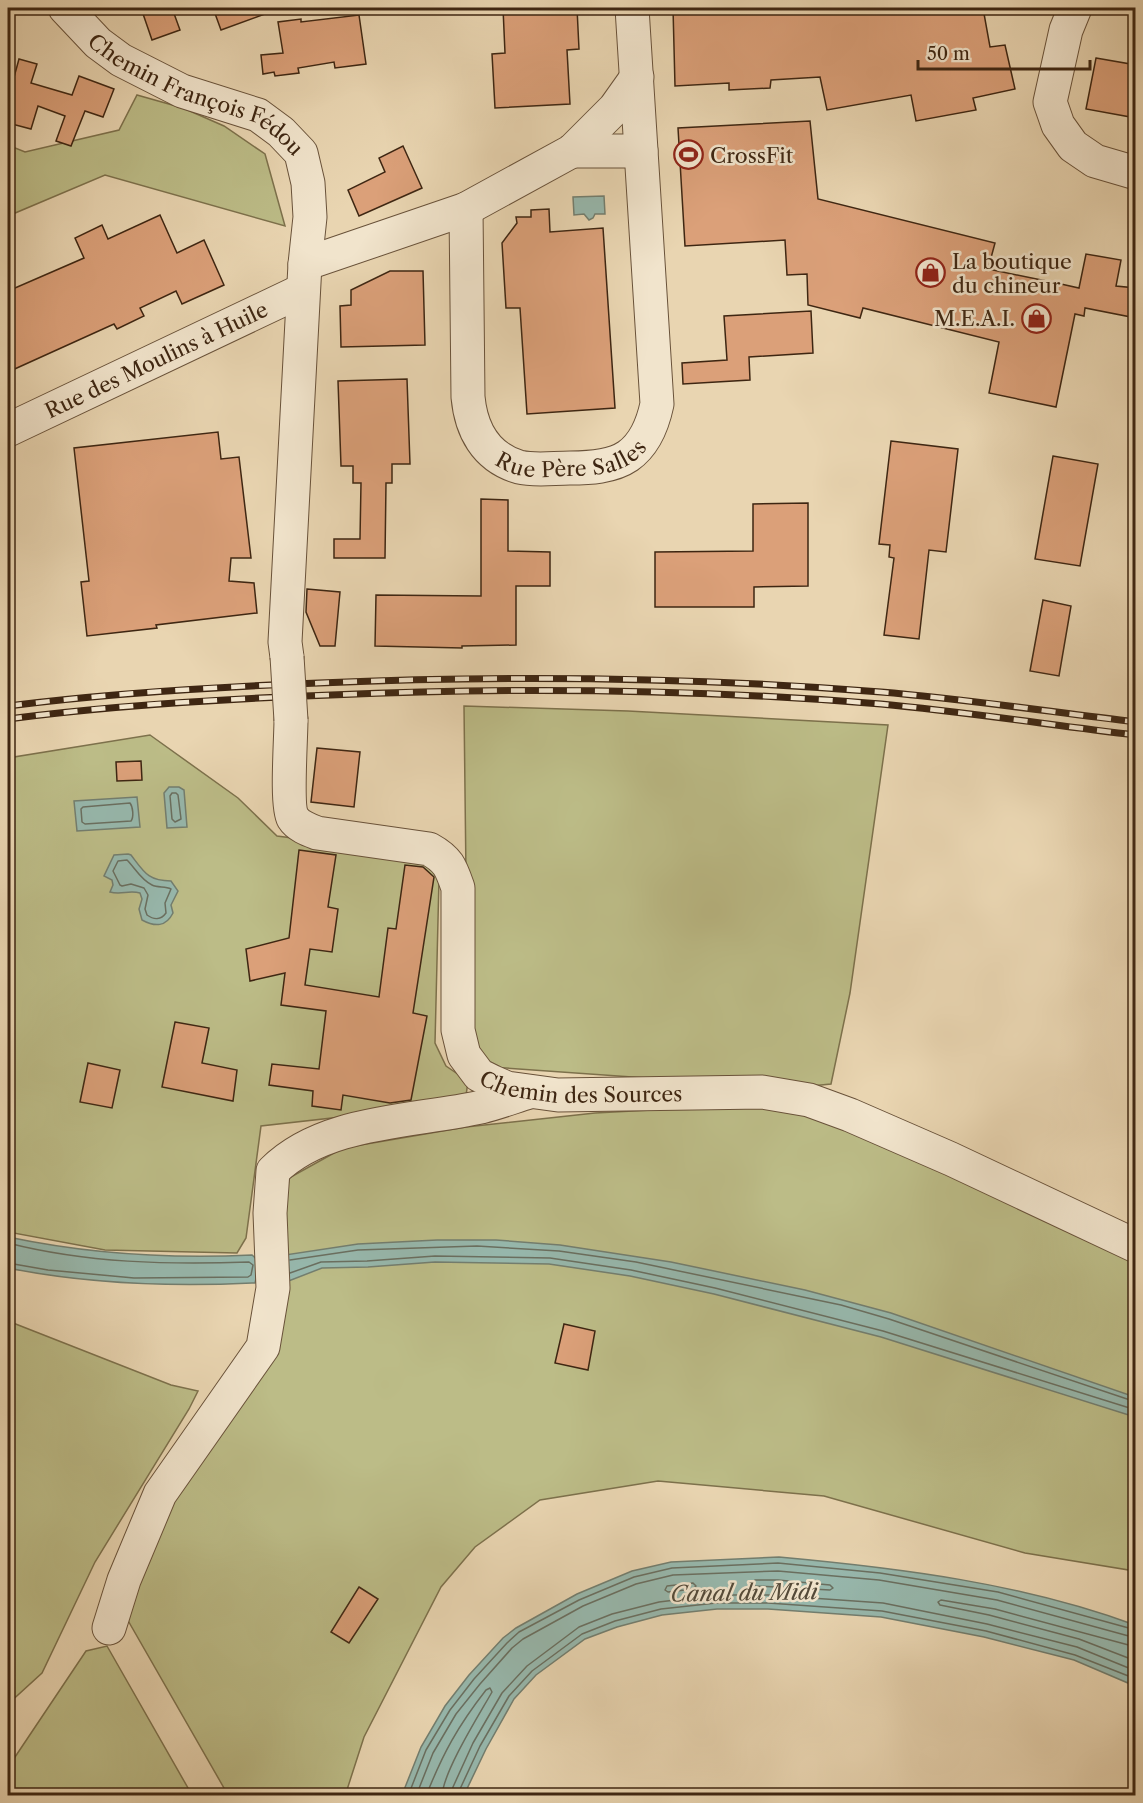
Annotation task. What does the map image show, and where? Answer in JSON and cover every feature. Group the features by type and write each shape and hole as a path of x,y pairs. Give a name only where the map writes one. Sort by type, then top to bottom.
{"street":[{"name":"Chemin François Fédou","path":"65,8 87,32 121,60 182,91 258,115 281,132 301,153 308,183 310,217 304,277 285,642 291,720"},
{"name":"Rue Père Salles","path":"466,209 468,397 470,416 476,431 492,453 518,466 534,469 577,468 609,464 628,456 639,445 654,419 657,404 632,8"},
{"path":"1075,8 1066,30 1050,102 1058,125 1073,146 1095,161 1136,173"},
{"path":"304,277 466,209 572,151 615,108 637,77"},
{"path":"572,151 641,151"},
{"name":"Rue des Moulins à Huile","path":"8,430 304,277"},
{"name":"Chemin des Sources","path":"291,720 290,803 293,818 302,827 317,833 429,849 443,857 452,868 458,888 458,1030 464,1056 479,1075 507,1088 558,1095 762,1092 809,1100 850,1115 951,1160 1136,1246"},
{"path":"109,1628 124,1580 160,1494 263,1347 273,1288 270,1213 273,1171 287,1157 326,1137 416,1116 480,1107 531,1092"}],"green space":[{"path":"137,95 183,108 224,126 265,154 285,226 105,175 8,216 8,145 25,152 119,130"},
{"path":"464,706 628,711 888,725 850,993 831,1084 790,1088 491,1067 475,1053 467,960"},
{"path":"150,735 238,798 277,836 425,855 439,879 435,1043 446,1066 468,1081 465,1103 261,1126 246,1238 237,1253 105,1250 8,1232 8,758"},
{"path":"728,1106 780,1108 816,1116 1135,1258 1135,1571 1025,1553 824,1496 658,1481 540,1500 475,1547 441,1587 364,1737 345,1796 228,1795 126,1617 171,1503 267,1364 289,1178 343,1148 466,1127 595,1113"},
{"path":"8,1321 171,1385 198,1391 95,1562 42,1673 8,1704"},
{"path":"107,1646 192,1795 8,1795 8,1769 11,1763 86,1651"}],"water":[{"path":"604,196 605,214 595,214 589,220 584,214 574,215 573,197"},
{"path":"169,787 179,787 184,790 187,827 167,828 164,793"},
{"path":"137,797 140,827 77,831 74,801"},
{"path":"128,854 147,874 163,881 171,881 178,891 171,905 173,913 164,923 156,925 142,920 139,909 142,899 140,893 110,892 113,885 112,880 104,876 114,855"},
{"path":"8,1237 69,1248 130,1254 252,1255 260,1262 255,1283 191,1285 68,1278 8,1268"},
{"path":"496,1240 560,1245 671,1262 805,1290 891,1313 1135,1397 1135,1417 881,1337 714,1294 630,1276 549,1264 435,1262 322,1268 286,1282 278,1256 358,1244"},
{"name":"Canal du Midi","path":"779,1557 869,1566 959,1579 1048,1598 1135,1625 1135,1686 1074,1660 984,1637 881,1617 768,1609 717,1609 662,1615 617,1627 585,1639 536,1675 514,1699 464,1795 402,1795 421,1747 445,1706 469,1675 503,1638 516,1628 577,1594 632,1571 671,1562"}],"building":[{"path":"141,8 172,8 180,30 152,40"},
{"path":"213,8 276,8 276,10 221,30"},
{"path":"503,8 577,8 579,49 567,50 570,104 495,108 492,54 505,53"},
{"path":"673,8 983,8 990,47 1005,45 1015,89 973,98 976,110 916,121 911,95 827,110 820,77 771,80 770,88 729,90 729,83 675,86"},
{"path":"359,15 366,64 335,68 334,62 298,68 299,73 275,76 274,72 263,74 261,55 283,53 278,22 301,19 301,22"},
{"path":"1096,58 1136,65 1136,118 1086,109"},
{"path":"19,59 37,64 31,83 72,95 79,76 114,89 103,117 85,111 71,146 56,141 65,116 38,106 31,129 8,123 8,99"},
{"path":"810,121 818,199 995,243 988,269 1079,288 1086,254 1121,260 1116,286 1136,288 1136,318 1085,308 1084,316 1075,314 1056,407 989,393 999,342 863,308 860,318 808,305 807,274 787,275 785,240 685,246 678,128"},
{"path":"403,146 422,188 359,216 348,190 385,172 379,158"},
{"path":"549,209 550,232 603,228 615,408 527,414 520,308 506,308 502,243 517,223 516,217 531,217 531,210"},
{"path":"160,215 177,253 204,240 224,285 182,304 176,291 140,308 144,316 117,329 114,324 8,372 8,291 84,258 75,238 102,225 108,239"},
{"path":"390,271 423,271 425,345 341,347 340,306 351,305 351,290"},
{"path":"811,311 813,353 749,357 750,380 683,384 682,363 727,360 724,316"},
{"path":"407,379 410,464 392,464 392,483 386,483 385,558 334,558 334,539 360,539 361,483 353,483 353,466 341,466 338,381"},
{"path":"218,432 221,459 239,457 251,558 231,558 229,581 254,583 257,613 87,636 81,582 89,581 74,448"},
{"path":"891,441 958,449 946,552 929,550 919,639 884,635 894,558 889,557 890,545 879,544"},
{"path":"1053,456 1098,464 1080,566 1035,559"},
{"path":"481,499 508,500 508,551 550,552 550,586 516,586 516,645 462,646 462,648 375,646 376,595 481,596"},
{"path":"808,503 808,586 754,587 754,607 655,607 655,552 753,551 753,504"},
{"path":"307,589 340,592 335,646 320,646 306,612"},
{"path":"1043,600 1071,606 1059,676 1030,671"},
{"path":"317,748 360,752 354,807 311,802"},
{"path":"141,761 142,780 117,781 116,762"},
{"path":"299,850 336,855 328,907 338,909 332,952 310,949 305,985 379,997 388,928 396,929 405,865 423,867 434,877 413,1013 427,1016 411,1100 390,1103 343,1095 341,1110 312,1106 313,1091 269,1085 272,1064 319,1069 326,1011 281,1005 285,973 250,981 246,949 289,938"},
{"path":"175,1022 209,1028 202,1063 237,1070 233,1101 162,1087"},
{"path":"88,1063 120,1070 112,1108 80,1102"},
{"path":"564,1324 595,1331 588,1370 555,1363"},
{"path":"359,1587 378,1599 349,1643 331,1632"}],"railway":[{"path":"8,706 124,694 202,689 389,680 530,678 671,680 881,692 1136,722"},
{"path":"8,719 129,706 250,698 400,692 537,690 675,692 881,704 1136,735"}],"place":[{"name":"CrossFit","path":"689,155"},
{"name":"La boutique du chineur","path":"931,273"},
{"name":"M.E.A.I.","path":"1036,318"}]}
